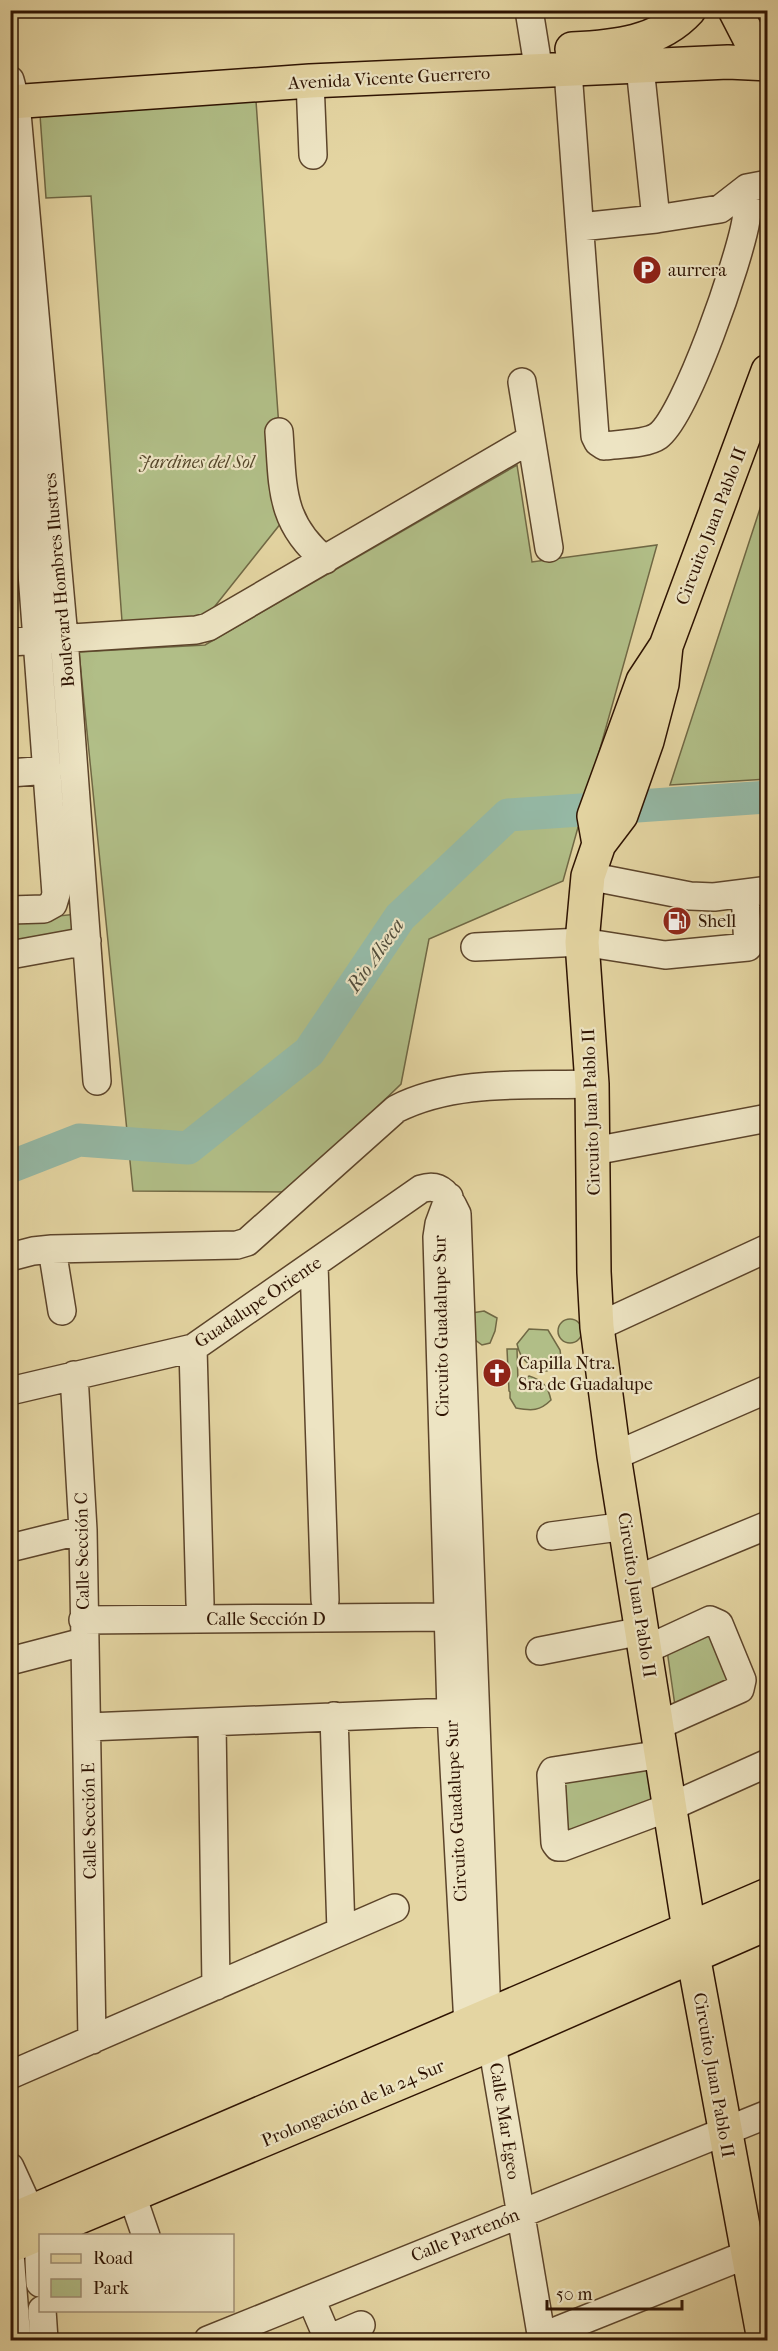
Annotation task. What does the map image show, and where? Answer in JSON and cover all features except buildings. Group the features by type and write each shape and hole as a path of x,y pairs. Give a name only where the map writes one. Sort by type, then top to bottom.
{"main road":[{"name":"Avenida Vicente Guerrero","path":"12,95 310,81 547,65 593,48 650,38 668,29 689,10"},
{"path":"735,10 752,43 768,64"},
{"name":"Avenida Vicente Guerrero","path":"12,95 547,65 640,67 728,62 768,64"},
{"name":"Circuito Juan Pablo II","path":"764,2340 758,2250 724,2132 691,1942 627,1526 614,1456 597,1327 594,1272 592,1084 582,942 588,876 604,825 634,740 662,684 666,646 768,371"},
{"path":"691,1942 768,1895"},
{"path":"691,1942 768,1923"},
{"name":"Prolongación de la 24 Sur","path":"22,2229 483,2029 691,1942"},
{"name":"Prolongación de la 24 Sur","path":"22,2229 132,2195 483,2029"}],"street":[{"path":"529,10 547,65 580,227 595,436 604,446 650,440 664,430 702,358 733,268 757,220 757,186"},
{"path":"640,67 656,219"},
{"path":"310,81 313,155"},
{"name":"Boulevard Hombres Ilustres","path":"12,95 51,638 87,941 97,1081"},
{"path":"580,227 720,209 757,186"},
{"path":"720,209 757,220"},
{"name":"Boulevard Hombres Ilustres","path":"10,279 21,539 51,638 48,770 56,894 52,904 44,909 10,910"},
{"path":"522,382 549,548"},
{"path":"279,432 284,499 294,526 309,546 325,560"},
{"path":"10,642 196,630 208,627 531,439"},
{"path":"10,773 48,770"},
{"path":"476,947 582,942 665,955 748,947 756,892 714,897 690,896 588,876"},
{"path":"10,955 87,941"},
{"path":"10,1257 52,1249 237,1245 247,1242 396,1108 412,1100 457,1088 592,1084"},
{"path":"594,1151 768,1118"},
{"name":"Guadalupe Oriente","path":"10,1391 193,1348 421,1189 436,1187 443,1190 449,1197"},
{"name":"Circuito Guadalupe Sur","path":"449,1197 437,1238 456,1487 466,1772 483,2029"},
{"path":"597,1327 768,1248"},
{"path":"52,1249 62,1311"},
{"name":"Calle Sección D","path":"314,1264 325,1600"},
{"name":"Calle Sección D","path":"193,1348 200,1603"},
{"name":"Calle Sección C","path":"74,1375 82,1530 87,1727"},
{"path":"614,1456 768,1389"},
{"name":"Circuito Guadalupe Sur","path":"456,1487 448,1617 450,1712 466,1772"},
{"path":"635,1580 768,1525"},
{"path":"551,1536 627,1526"},
{"path":"10,1548 82,1530"},
{"name":"Calle Sección D","path":"10,1660 83,1631 448,1617"},
{"path":"540,1651 644,1640 715,1620 742,1680 740,1689 659,1740 554,1771 552,1775 555,1843 558,1847 563,1848 670,1807 768,1763"},
{"path":"87,1727 450,1712"},
{"path":"334,1716 341,1931"},
{"path":"212,1722 216,1986"},
{"name":"Calle Sección E","path":"87,1727 92,2040"},
{"path":"10,2075 395,1908"},
{"name":"Calle Mar Egeo","path":"483,2029 520,2213 542,2339"},
{"name":"Calle Partenón","path":"208,2340 768,2114"},
{"path":"10,2167 22,2229 39,2280"},
{"path":"132,2195 146,2234"},
{"path":"542,2339 758,2250"},
{"path":"10,2254 17,2340"},
{"path":"311,2299 326,2340 360,2325"},
{"path":"42,2312 44,2340"}],"green space":[{"name":"Jardines del Sol","path":"256,101 284,499 289,513 196,630 123,635 91,196 46,198 40,115"},
{"path":"517,465 532,562 657,545 563,881 429,939 401,1084 289,1192 133,1191 79,652 205,645"},
{"path":"767,487 767,779 670,785"},
{"path":"77,914 77,933 11,945 11,921"},
{"path":"484,1311 497,1318 490,1343 482,1345 474,1339 472,1313"},
{"path":"570,1319 578,1323 582,1331 578,1339 570,1343 562,1339 558,1331 562,1323"},
{"path":"529,1329 548,1330 560,1350 561,1357 547,1371 527,1363 521,1355 517,1344"},
{"path":"507,1349 517,1349 518,1382 529,1376 538,1379 546,1387 551,1400 543,1406 531,1410 516,1408 510,1398"},
{"path":"714,1623 741,1685 676,1713 666,1643"},
{"path":"657,1758 664,1796 559,1843 557,1773"}],"waterway":[{"name":"Rio Alseca","path":"10,1167 79,1140 188,1148 309,1052 400,917 508,815 768,797"}],"place":[{"name":"aurrera","path":"647,270"},
{"name":"Shell","path":"677,921"},
{"name":"Capilla Ntra. Sra de Guadalupe","path":"497,1373"}]}
